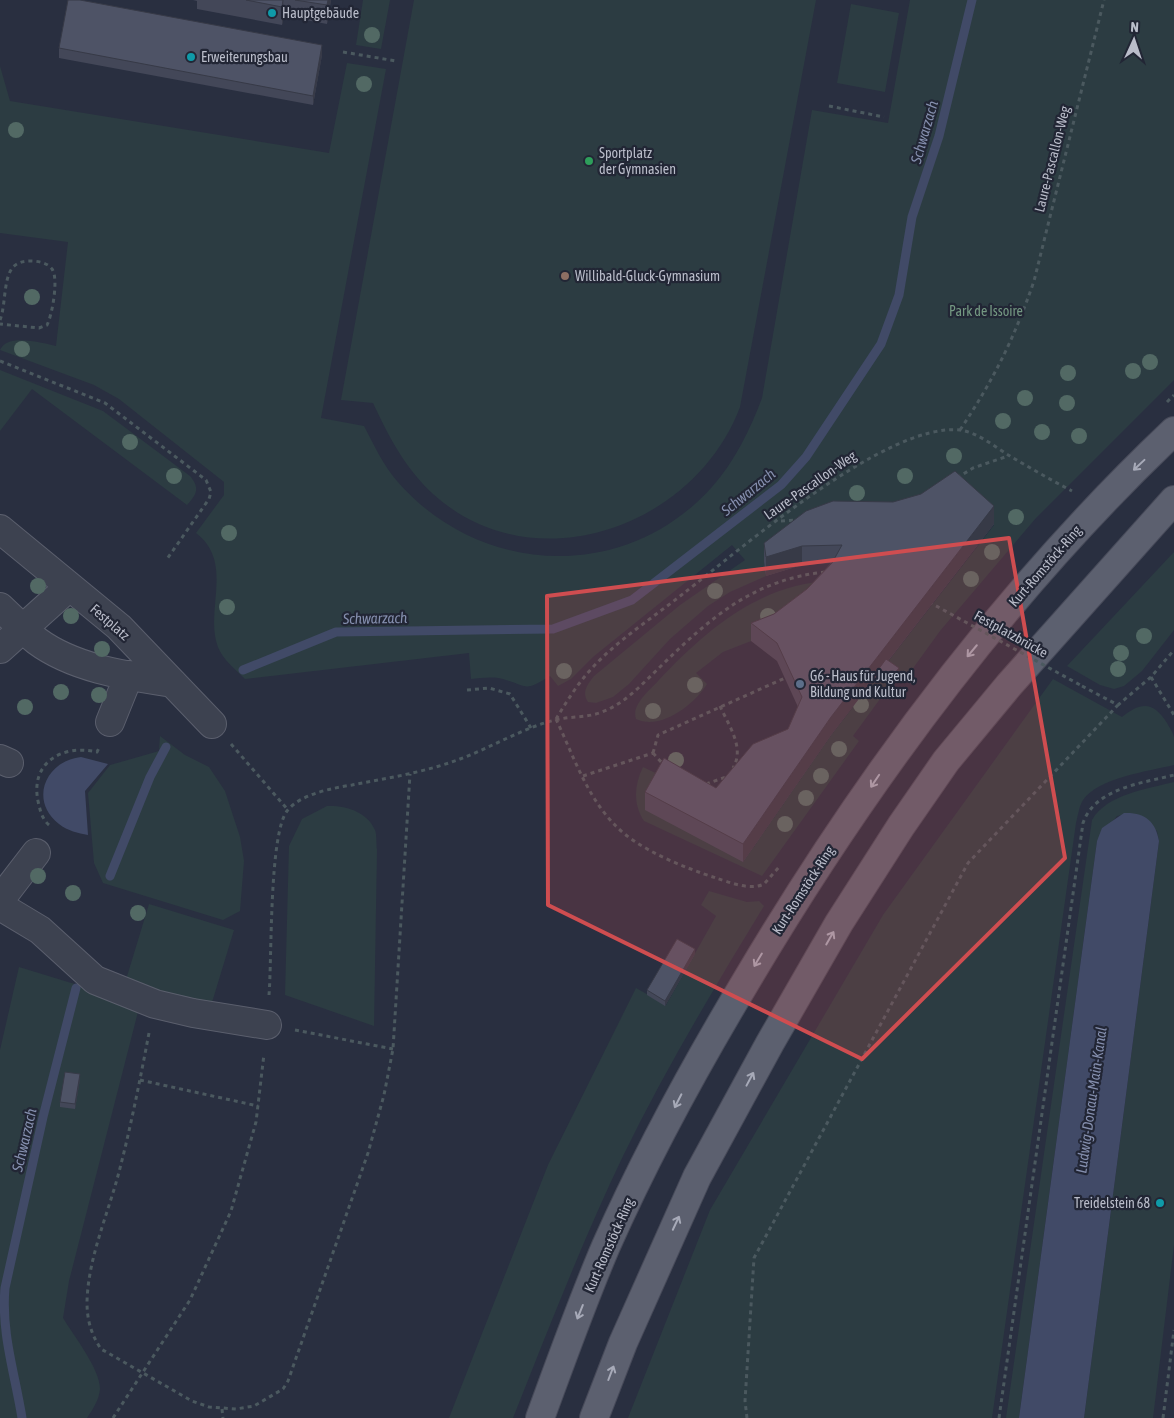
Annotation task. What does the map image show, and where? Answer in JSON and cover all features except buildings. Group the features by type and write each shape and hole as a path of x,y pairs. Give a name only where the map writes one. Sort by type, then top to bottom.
{"main road":[{"name":"Kurt-Romstöck-Ring","path":"540,1418 606,1246 651,1153 703,1053 783,918 894,752 954,673 1063,544 1132,471 1174,431"},
{"path":"594,1418 627,1334 698,1177 770,1043 839,922 901,826 946,761 1009,685 1174,500"}],"street":[{"name":"Festplatz","path":"0,529 119,627 212,724"},
{"path":"0,649 69,587"},
{"path":"0,607 38,642 64,656 86,665 173,683"},
{"path":"110,722 129,675"},
{"path":"0,900 36,852"},
{"path":"0,906 40,930 95,980 155,1004 192,1013 267,1025"}],"path":[{"name":"Laure-Pascallon-Weg","path":"556,719 577,685 594,666 778,521 846,471 873,456 924,435 960,430 1003,360 1020,323 1034,281 1104,0"},
{"path":"343,52 396,61"},
{"path":"829,106 884,117"},
{"path":"0,320 12,268 21,261 48,264 53,269 55,278 50,319 47,325 39,328 0,324"},
{"path":"0,361 105,403 206,480 211,492 209,499 166,559"},
{"path":"1160,408 1174,395"},
{"path":"960,430 971,434 1075,493"},
{"path":"955,479 973,468 1008,455"},
{"path":"778,521 804,519"},
{"path":"784,861 769,881 756,887 726,881 685,867 638,842 616,827 602,810 583,776 556,719 589,716 615,706 631,694 703,625 734,604 789,579 806,574 832,572"},
{"name":"Festplatzbrücke","path":"924,599 1118,705"},
{"path":"956,627 966,613"},
{"path":"747,1418 745,1401 754,1258 968,863 1118,705 1151,677 1174,650"},
{"path":"1151,677 1174,715"},
{"path":"653,754 658,734 784,678"},
{"path":"467,690 490,688 510,694 531,728"},
{"path":"702,784 710,784 725,778 737,760 735,739 720,706"},
{"path":"212,724 288,810"},
{"path":"54,830 45,821 37,797 37,784 42,770 50,760 68,750 80,749 97,752"},
{"path":"583,776 653,754"},
{"path":"653,754 667,768"},
{"path":"155,1004 119,1171 91,1272 87,1298 89,1323 94,1337 102,1348 114,1358 192,1401 222,1409 254,1406 284,1389 288,1381 368,1154 384,1095 393,1049 410,774"},
{"path":"999,1418 1083,822 1087,812 1102,798 1124,788 1174,775"},
{"path":"710,784 717,790"},
{"path":"267,1025 393,1049"},
{"path":"140,1080 258,1106"},
{"path":"1163,1418 1174,1330"},
{"path":"222,1409 223,1418"}],"highlighted area":[{"path":"1009,538 1065,858 862,1059 548,905 547,596"}],"green space":[{"path":"363,0 390,0 381,49 356,45"},
{"name":"Sportplatz der Gymnasien","path":"414,0 816,0 740,407 718,449 687,484 650,511 608,530 563,538 517,536 473,521 433,494 414,474 392,440 373,403 341,400"},
{"name":"Park de Issoire","path":"910,0 1174,0 1174,380 1036,518 940,631 906,678 886,664 994,525 764,561 766,576 730,592 708,606 670,639 629,684 613,697 596,703 588,702 585,695 586,688 594,676 680,605 745,560 732,545 593,657 571,679 558,686 550,676 530,686 523,686 499,678 471,679 469,653 245,679 226,660 218,647 214,618 216,573 214,558 208,545 196,533 224,495 224,482 119,399 94,385 0,350 4,345 17,340 34,341 56,346 68,242 0,233 0,66 10,101 329,153 347,63 386,69 321,418 364,426 383,462 397,481 431,513 469,536 510,550 553,556 596,553 638,540 677,518 712,487 728,467 747,433 762,398 812,110 888,123"},
{"path":"851,4 899,13 885,92 837,83"},
{"path":"0,370 103,411 190,476 196,488 193,498 187,505 32,389 0,431"},
{"path":"1174,552 1174,630 1142,671 1124,686 1114,689 1100,685 1067,666"},
{"path":"832,581 774,632 723,652 696,673 707,684 702,692 686,707 676,714 656,721 646,722 636,719 635,714 638,703 676,662 715,628 736,613 758,600 781,590 806,584"},
{"path":"878,675 891,684 853,736 859,741 762,876 644,821 640,815 636,801 636,788 643,767 664,777 743,862 831,735"},
{"path":"1053,679 1122,717 1141,707 1152,707 1162,716 1174,737 1174,765 1125,776 1100,786 1090,792 1083,800 1080,808 1076,823 992,1418 628,1418 710,1210 883,915"},
{"path":"160,736 185,755 209,767 225,791 240,837 244,861 240,911 223,920 103,883 94,863 88,793 110,765 159,751"},
{"path":"1174,782 1174,1245 1153,1418 1084,1418 1159,841 1157,831 1130,813 1117,816 1097,841 1019,1418 1006,1418 1092,820 1099,811 1117,798"},
{"path":"327,806 354,810 367,818 376,832 374,1026 285,995 289,846 302,819"},
{"path":"709,891 747,902 759,901 764,906 708,998 623,1156 579,1253 513,1418 449,1418 548,1165 636,988 666,1005 716,916 701,905"},
{"path":"149,904 234,930 210,1009 125,983"},
{"path":"19,967 140,1004 69,1281 63,1318 91,1362 99,1381 98,1397 87,1418 0,1418 0,1050"}],"water":[{"path":"81,757 108,764 85,791 88,835 69,830 59,824 50,815 43,794 45,783 58,766 68,760"},
{"name":"Ludwig-Donau-Main-Kanal","path":"1124,813 1144,816 1155,828 1159,841 1084,1418 1019,1418 1097,841 1102,828"}],"waterway":[{"name":"Schwarzach","path":"243,670 336,632 553,629 632,600 781,485 806,457 881,344 899,295 912,217 939,136 972,0"},
{"name":"Schwarzach","path":"110,876 150,777 166,747"},
{"name":"Schwarzach","path":"22,1418 9,1353 4,1305 5,1288 43,1117 76,988"}],"place":[{"name":"Hauptgebäude","path":"272,13"},
{"name":"Erweiterungsbau","path":"191,57"},
{"name":"Sportplatz der Gymnasien","path":"589,161"},
{"name":"Willibald-Gluck-Gymnasium","path":"565,276"},
{"name":"G6 - Haus für Jugend, Bildung und Kultur","path":"800,684"},
{"name":"Treidelstein 68","path":"1160,1203"}]}
